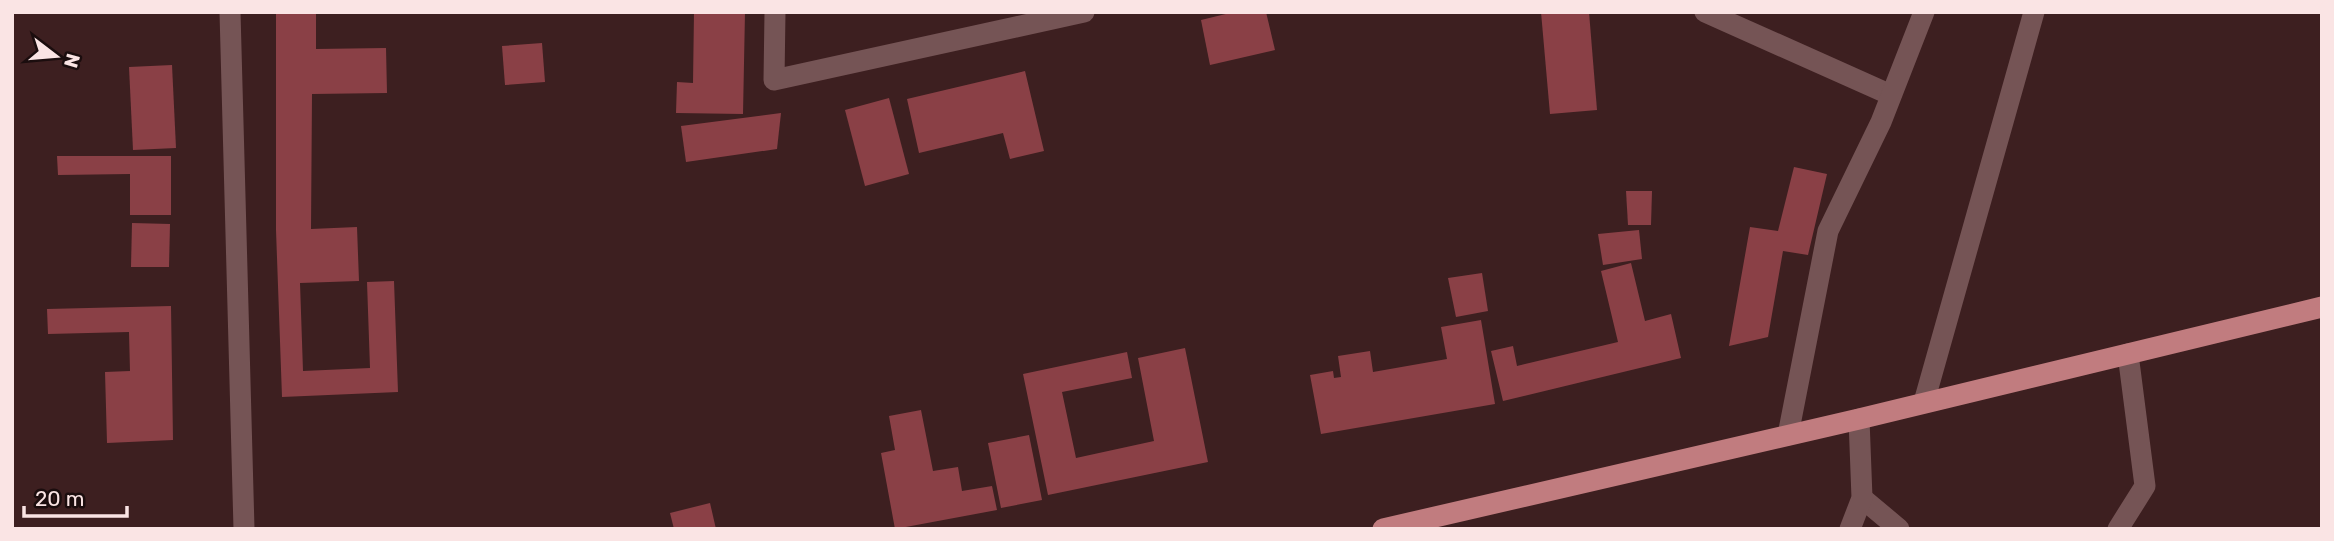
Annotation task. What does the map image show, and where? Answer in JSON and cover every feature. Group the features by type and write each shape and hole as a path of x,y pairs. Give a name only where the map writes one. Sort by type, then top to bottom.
{"main road":[{"path":"1383,529 1859,419 2322,307"}],"street":[{"path":"230,12 244,529"},
{"path":"775,12 774,80 1084,12"},
{"path":"1705,12 1892,94"},
{"path":"1788,435 1828,231 1881,122 1924,12"},
{"path":"1924,402 2034,12"},
{"path":"2118,529 2145,486 2128,354"},
{"path":"1850,529 1862,498 1859,419"},
{"path":"1862,498 1899,529"}],"building":[{"path":"276,12 316,12 316,49 386,48 387,93 312,94 311,229 357,227 359,281 300,283 303,371 370,368 367,282 394,281 398,392 282,397 276,230"},
{"path":"694,12 745,12 743,114 676,113 677,82 693,83"},
{"path":"1234,12 1266,12 1275,50 1210,65 1201,20"},
{"path":"1541,12 1589,12 1597,110 1550,114"},
{"path":"542,43 545,82 505,85 502,46"},
{"path":"172,65 176,148 133,150 129,67"},
{"path":"1025,71 1044,151 1010,159 1003,133 919,153 907,99"},
{"path":"889,98 909,174 865,186 845,110"},
{"path":"781,113 777,149 686,162 681,126"},
{"path":"57,156 171,156 171,215 130,215 130,174 58,175"},
{"path":"1794,167 1827,174 1808,255 1783,251 1768,337 1729,346 1750,227 1778,231"},
{"path":"1626,191 1652,191 1651,225 1628,225"},
{"path":"132,223 170,224 169,267 131,267"},
{"path":"1639,230 1642,259 1603,265 1598,234"},
{"path":"1631,263 1645,321 1671,314 1681,358 1503,401 1491,351 1513,346 1517,366 1618,342 1601,271"},
{"path":"1482,273 1488,311 1456,317 1448,278"},
{"path":"171,306 173,440 107,443 105,372 130,371 129,332 48,334 47,309"},
{"path":"1481,320 1495,404 1321,434 1310,375 1333,371 1334,378 1341,377 1338,356 1370,351 1373,372 1447,359 1441,327"},
{"path":"1185,348 1208,462 1048,495 1023,374 1127,352 1132,378 1062,392 1076,458 1154,441 1138,358"},
{"path":"921,410 933,471 958,467 962,491 992,486 997,510 895,529 881,453 895,450 889,416"},
{"path":"1029,435 1042,500 1001,508 988,443"},
{"path":"710,503 716,529 674,529 670,513"}]}
